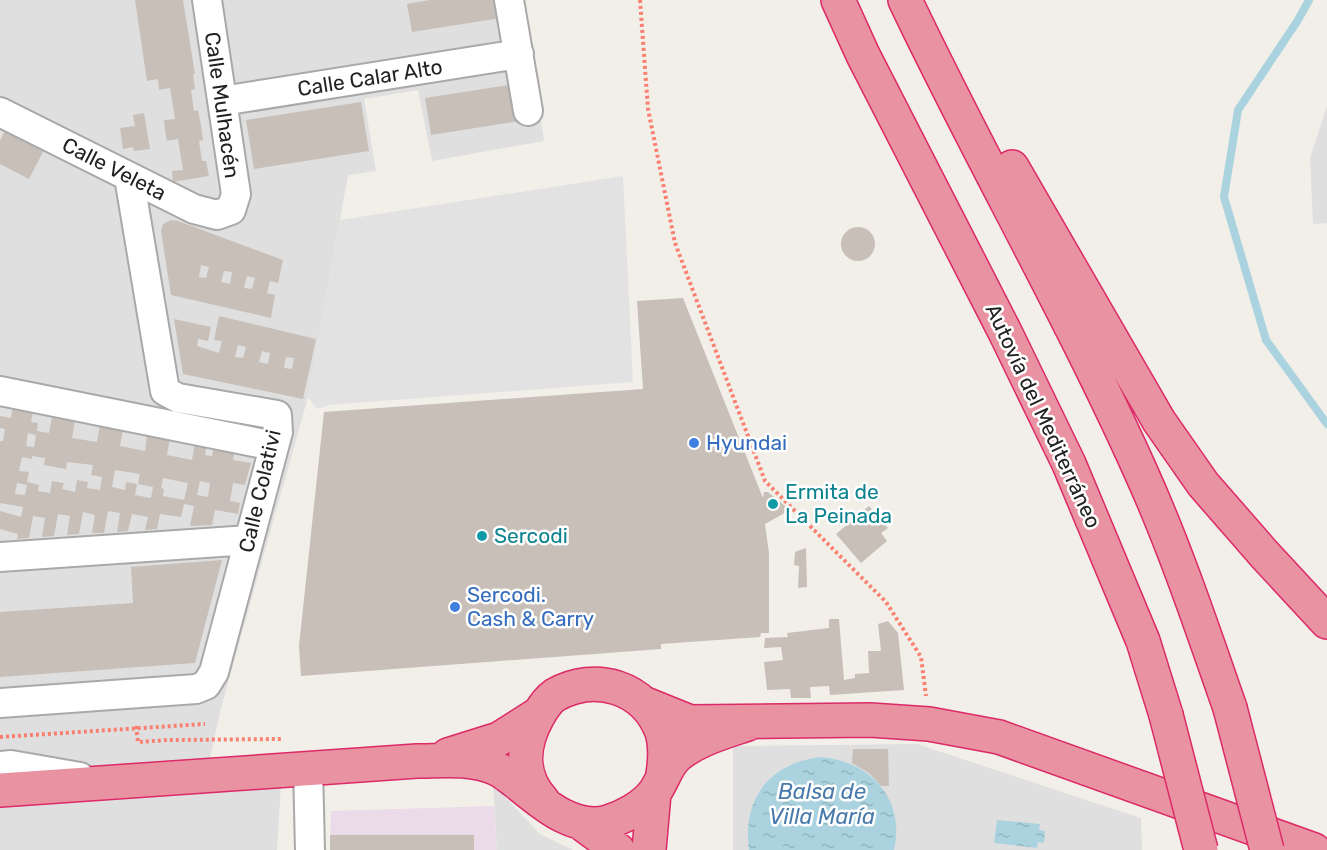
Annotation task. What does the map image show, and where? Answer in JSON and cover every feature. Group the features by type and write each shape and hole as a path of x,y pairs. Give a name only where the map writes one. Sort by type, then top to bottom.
{"highway":[{"name":"Autovía del Mediterráneo","path":"838,0 863,55 1005,332 1069,464 1143,641 1166,715 1201,850"},
{"path":"904,0 1089,363 1141,472 1182,573 1230,708 1267,850"},
{"path":"960,111 1012,166 1159,421 1203,484 1327,622"},
{"path":"649,850 659,783 665,757 662,733 643,704 633,694 613,685 578,686 553,696 528,734 525,750 526,770 534,791 567,817 605,823 621,817 659,783 677,756 698,743 753,722"},
{"path":"643,704 690,722 870,720 929,724 999,737 1314,850"},
{"path":"417,762 499,739 540,713"},
{"path":"0,790 308,768 417,762 478,762 498,769 618,850"}],"street":[{"name":"Calle Mulhacén","path":"207,0 236,194 231,210"},
{"path":"509,0 528,111"},
{"name":"Calle Calar Alto","path":"222,101 519,54"},
{"name":"Calle Veleta","path":"0,112 194,209 217,215 231,210"},
{"name":"Calle Colativi","path":"0,703 196,689 206,685 214,672 278,432 277,416 178,398 165,391 129,177"},
{"path":"0,391 274,446"},
{"path":"0,557 249,540"},
{"path":"0,766 10,765 102,782"},
{"path":"308,768 310,850"}],"path":[{"path":"640,0 648,109 675,243 765,481 886,602 921,657 929,724"},
{"path":"136,716 138,742 283,739"},
{"path":"0,737 205,723"},
{"path":"29,725 30,735"}],"shaded area":[{"path":"0,0 524,0 544,141 432,161 418,90 364,99 376,171 348,175 308,397 221,708 204,786 281,785 277,850 0,850"},
{"path":"1327,106 1327,223 1313,224 1310,158"},
{"path":"623,176 633,382 329,405 317,409 308,397 340,220"},
{"path":"917,744 1141,818 1142,850 733,850 733,746"},
{"path":"493,784 540,834 573,850 497,850"},
{"path":"494,806 497,850 330,850 331,811"}],"water":[{"name":"Balsa de Villa María","path":"821,757 855,766 880,786 889,799 895,815 894,850 749,850 750,815 763,787 787,767"},
{"path":"997,820 1040,824 1039,830 1045,831 1044,843 1038,842 1037,848 994,843"}],"building":[{"path":"135,0 183,0 195,74 193,74 195,89 191,90 194,111 198,110 203,140 199,141 202,161 206,161 209,176 173,182 172,171 183,170 178,139 167,141 165,130 164,120 175,119 170,88 159,90 158,79 147,81"},
{"path":"430,0 498,0 501,18 412,32 407,4"},
{"path":"514,84 520,121 431,135 425,98"},
{"path":"361,102 369,151 254,169 246,120"},
{"path":"144,113 150,149 134,151 133,147 123,149 120,128 135,126 133,115"},
{"path":"6,128 45,148 29,179 0,164 0,141"},
{"path":"171,220 178,221 283,260 278,283 270,281 267,293 275,295 271,318 171,295 161,231 163,224","holes":["201,265 209,267 206,278 199,277","224,271 232,272 230,284 221,282","247,276 255,278 252,289 244,288"]},
{"path":"858,227 870,232 875,244 870,256 858,261 846,256 841,244 846,232"},
{"name":"Sercodi","path":"683,298 763,498 764,492 768,492 790,510 765,524 769,553 769,633 761,633 760,637 661,644 661,649 301,676 299,646 324,412 643,389 637,301"},
{"path":"219,316 316,339 303,399 183,374 174,319 211,327 208,341 198,339 197,346 219,353 222,341 214,340","holes":["238,345 246,347 243,358 235,357","262,351 270,353 268,364 259,362","286,357 294,358 292,369 284,368"]},
{"path":"13,403 34,407 31,422 38,423 37,431 49,433 53,411 76,415 72,438 97,442 101,419 124,424 120,446 145,451 148,428 171,432 167,455 192,460 196,437 208,439 205,455 212,456 215,440 236,444 233,460 251,463 245,485 233,483 230,501 240,503 238,514 215,510 212,525 190,526 194,506 184,504 181,517 160,514 157,529 145,530 148,517 132,514 128,531 117,532 120,513 108,511 104,533 92,533 95,515 83,512 79,534 67,535 70,516 58,514 54,536 42,537 45,518 33,516 29,538 17,539 18,534 0,529 0,511 21,517 23,507 0,503 0,441 3,441 5,429 0,428 0,416 11,418","holes":["28,433 36,435 34,447 26,446","22,457 45,458 44,465 66,469 67,462 93,465 91,475 102,477 100,490 87,488 88,482 77,480 75,492 62,489 64,483 52,481 50,493 38,491 39,485 27,482 29,472 19,471","115,470 140,474 138,484 153,487 151,498 135,495 137,484 126,482 125,490 112,487","163,478 188,483 184,500 163,496 164,489 161,488","200,481 210,483 208,497 197,495","17,483 27,485 25,495 15,494"]},
{"path":"869,506 888,528 881,533 887,541 861,563 836,534"},
{"path":"806,548 807,587 798,588 799,566 794,565 795,552"},
{"path":"222,560 195,663 0,677 0,612 133,603 131,567"},
{"path":"829,619 839,619 844,680 855,678 855,674 869,673 868,651 881,651 878,624 888,621 898,633 904,690 830,695 829,686 810,687 811,698 791,698 790,689 767,690 764,662 783,660 781,647 764,648 765,638 788,637 787,633 829,628"},
{"path":"853,749 888,749 889,786 881,786 869,773 852,763"},
{"path":"330,835 474,835 474,850 330,850"}],"waterway":[{"path":"1309,0 1238,110 1224,197 1266,340 1327,424"}],"place":[{"name":"Hyundai","path":"694,443"},
{"name":"Ermita de La Peinada","path":"773,504"},
{"name":"Sercodi","path":"482,536"},
{"name":"Sercodi. Cash & Carry","path":"455,607"}]}
